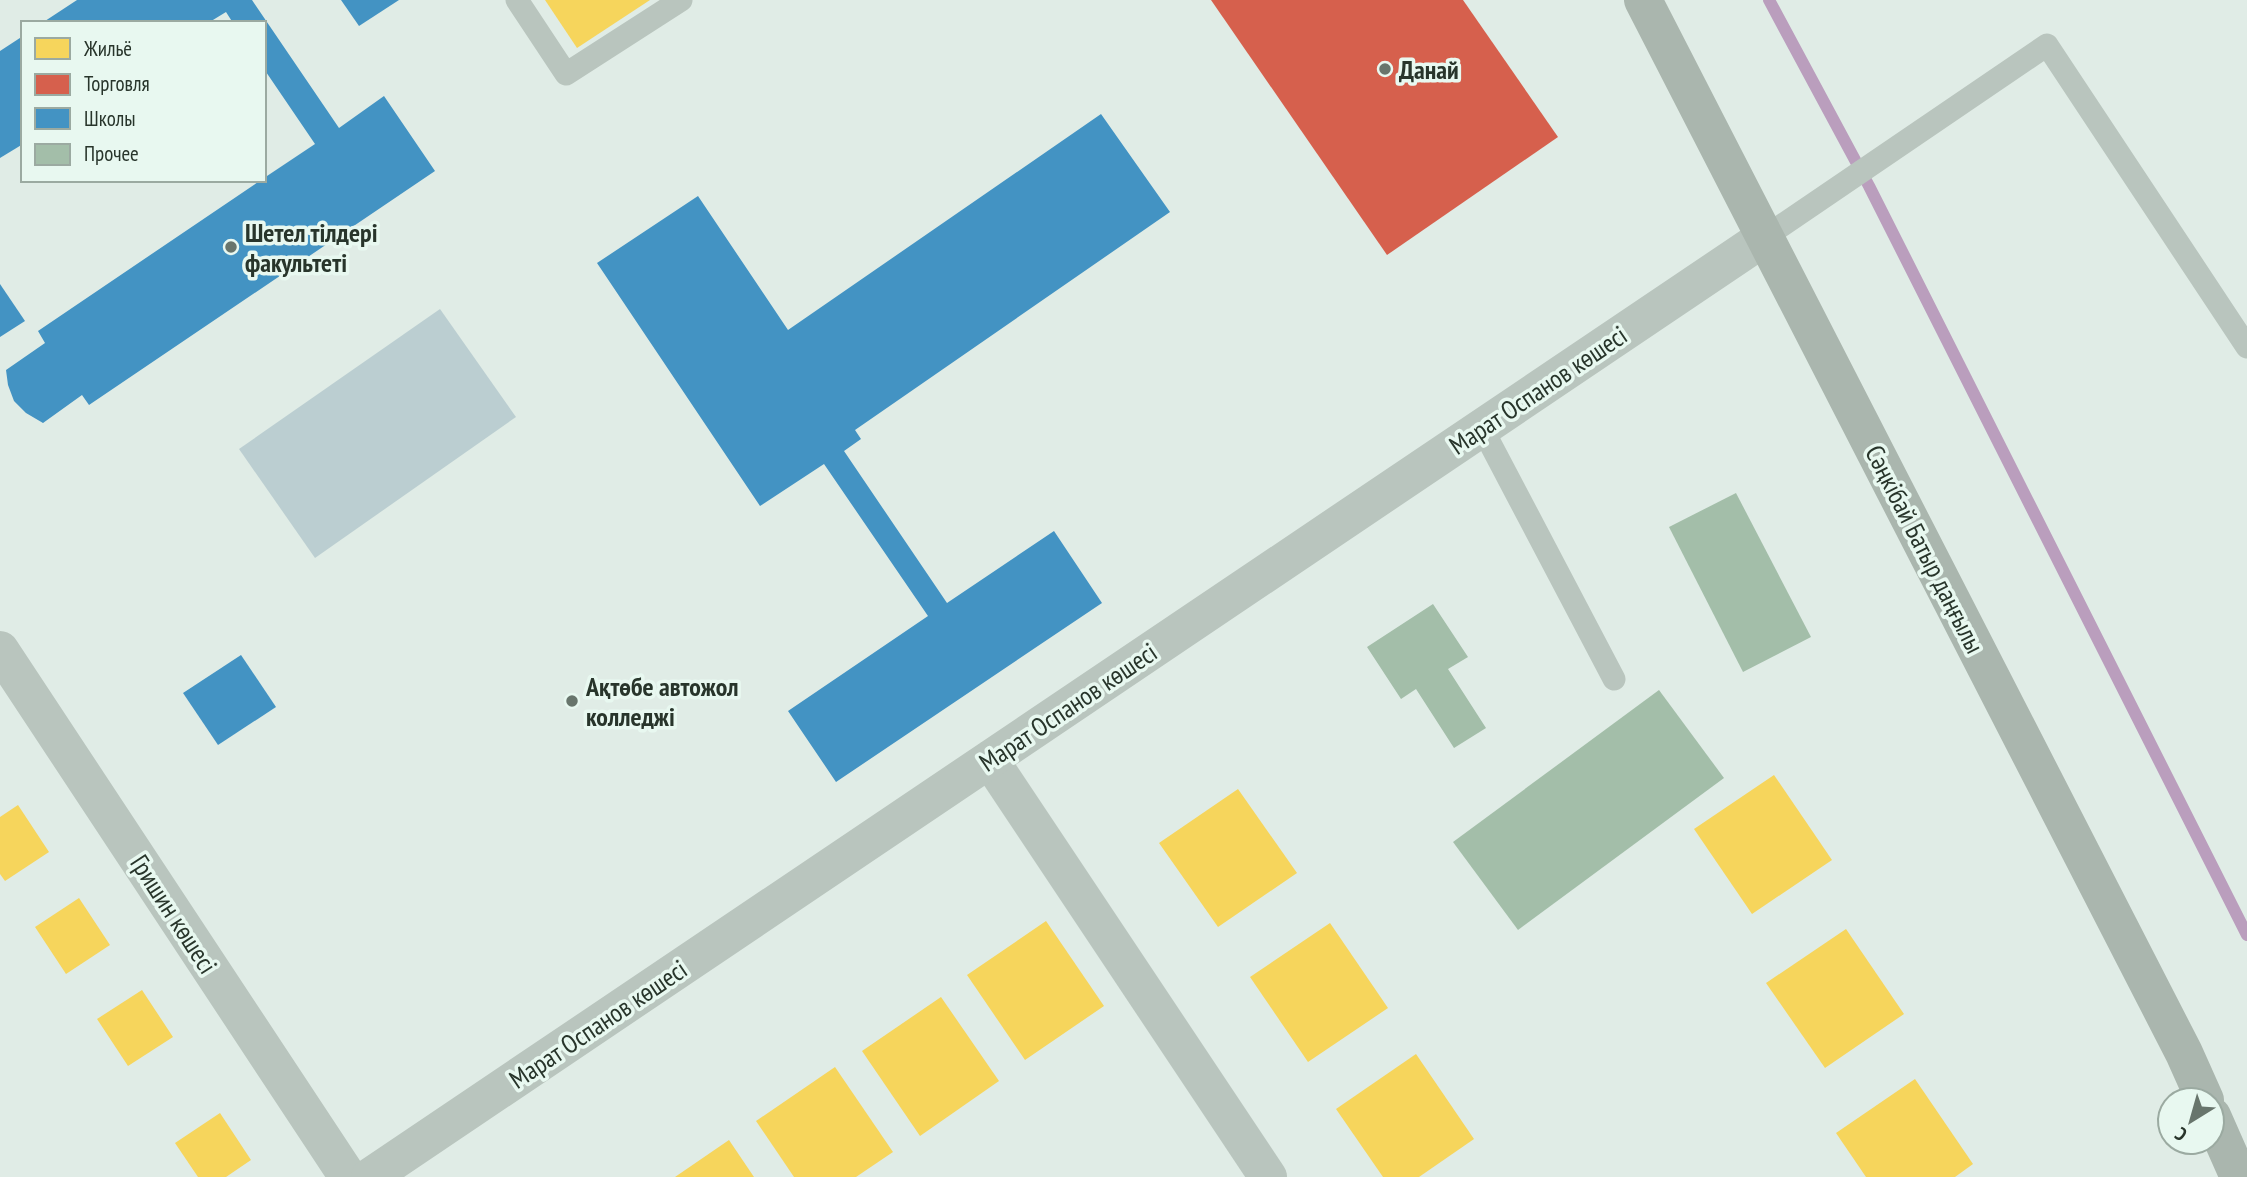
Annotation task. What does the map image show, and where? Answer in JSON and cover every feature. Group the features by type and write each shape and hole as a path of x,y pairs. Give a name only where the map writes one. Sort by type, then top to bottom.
{"main road":[{"name":"Сәңкібай Батыр даңғылы","path":"1643,0 2172,1028 2199,1086"},
{"path":"2226,1148 2239,1177"}],"street":[{"name":"Марат Оспанов көшесі","path":"370,1177 1765,237"},
{"name":"Гришин көшесі","path":"0,650 348,1177"},
{"path":"990,760 1268,1177"}],"lane":[{"path":"517,0 566,74 681,0"},
{"path":"1765,237 2047,45 2247,347"},
{"path":"1482,428 1614,679"}],"shaded area":[{"path":"440,309 516,417 315,558 239,449"}],"building: Жильё":[{"path":"545,0 650,0 577,48"},
{"path":"1774,775 1832,860 1752,914 1694,829"},
{"path":"1238,789 1297,873 1218,927 1159,843"},
{"path":"18,805 49,852 5,881 0,874 0,817"},
{"path":"79,898 110,945 66,974 35,927"},
{"path":"1046,921 1104,1006 1025,1060 967,975"},
{"path":"1330,923 1388,1008 1308,1062 1250,977"},
{"path":"1846,929 1904,1014 1825,1068 1766,983"},
{"path":"142,990 173,1037 128,1066 97,1019"},
{"path":"941,997 999,1081 920,1136 862,1051"},
{"path":"1416,1054 1474,1139 1419,1177 1383,1177 1336,1109"},
{"path":"835,1067 893,1152 856,1177 794,1177 756,1121"},
{"path":"1915,1079 1973,1164 1955,1177 1866,1177 1836,1133"},
{"path":"220,1113 251,1160 226,1177 198,1177 175,1143"},
{"path":"729,1140 754,1177 675,1177"}],"building: Торговля":[{"name":"Данай","path":"1211,0 1463,0 1558,137 1387,255"}],"building: Школы":[{"path":"77,0 252,0 339,128 384,96 435,171 89,405 82,395 43,423 26,413 14,401 6,370 45,343 38,331 258,182 266,182 266,177 315,144 266,72 266,21 232,21 226,12 211,21 45,21"},
{"path":"341,0 399,0 359,26"},
{"path":"21,37 21,145 0,158 0,51"},
{"path":"1101,114 1170,212 855,430 861,439 844,451 947,603 1054,531 1102,603 836,782 788,711 928,616 824,464 760,506 597,263 698,196 788,330"},
{"path":"0,284 25,321 0,337"},
{"path":"241,655 276,707 218,745 183,693"}],"building: Прочее":[{"path":"1736,493 1811,637 1743,672 1669,527"},
{"path":"1433,604 1468,657 1448,669 1486,728 1454,748 1416,689 1401,699 1367,647"},
{"path":"1659,690 1724,778 1518,930 1453,842"}],"waterway":[{"path":"1769,0 1869,186 2247,935"}],"place":[{"name":"Данай","path":"1385,69"},
{"name":"Шетел тілдері факультеті","path":"231,247"},
{"name":"Ақтөбе автожол колледжі","path":"572,701"}]}
